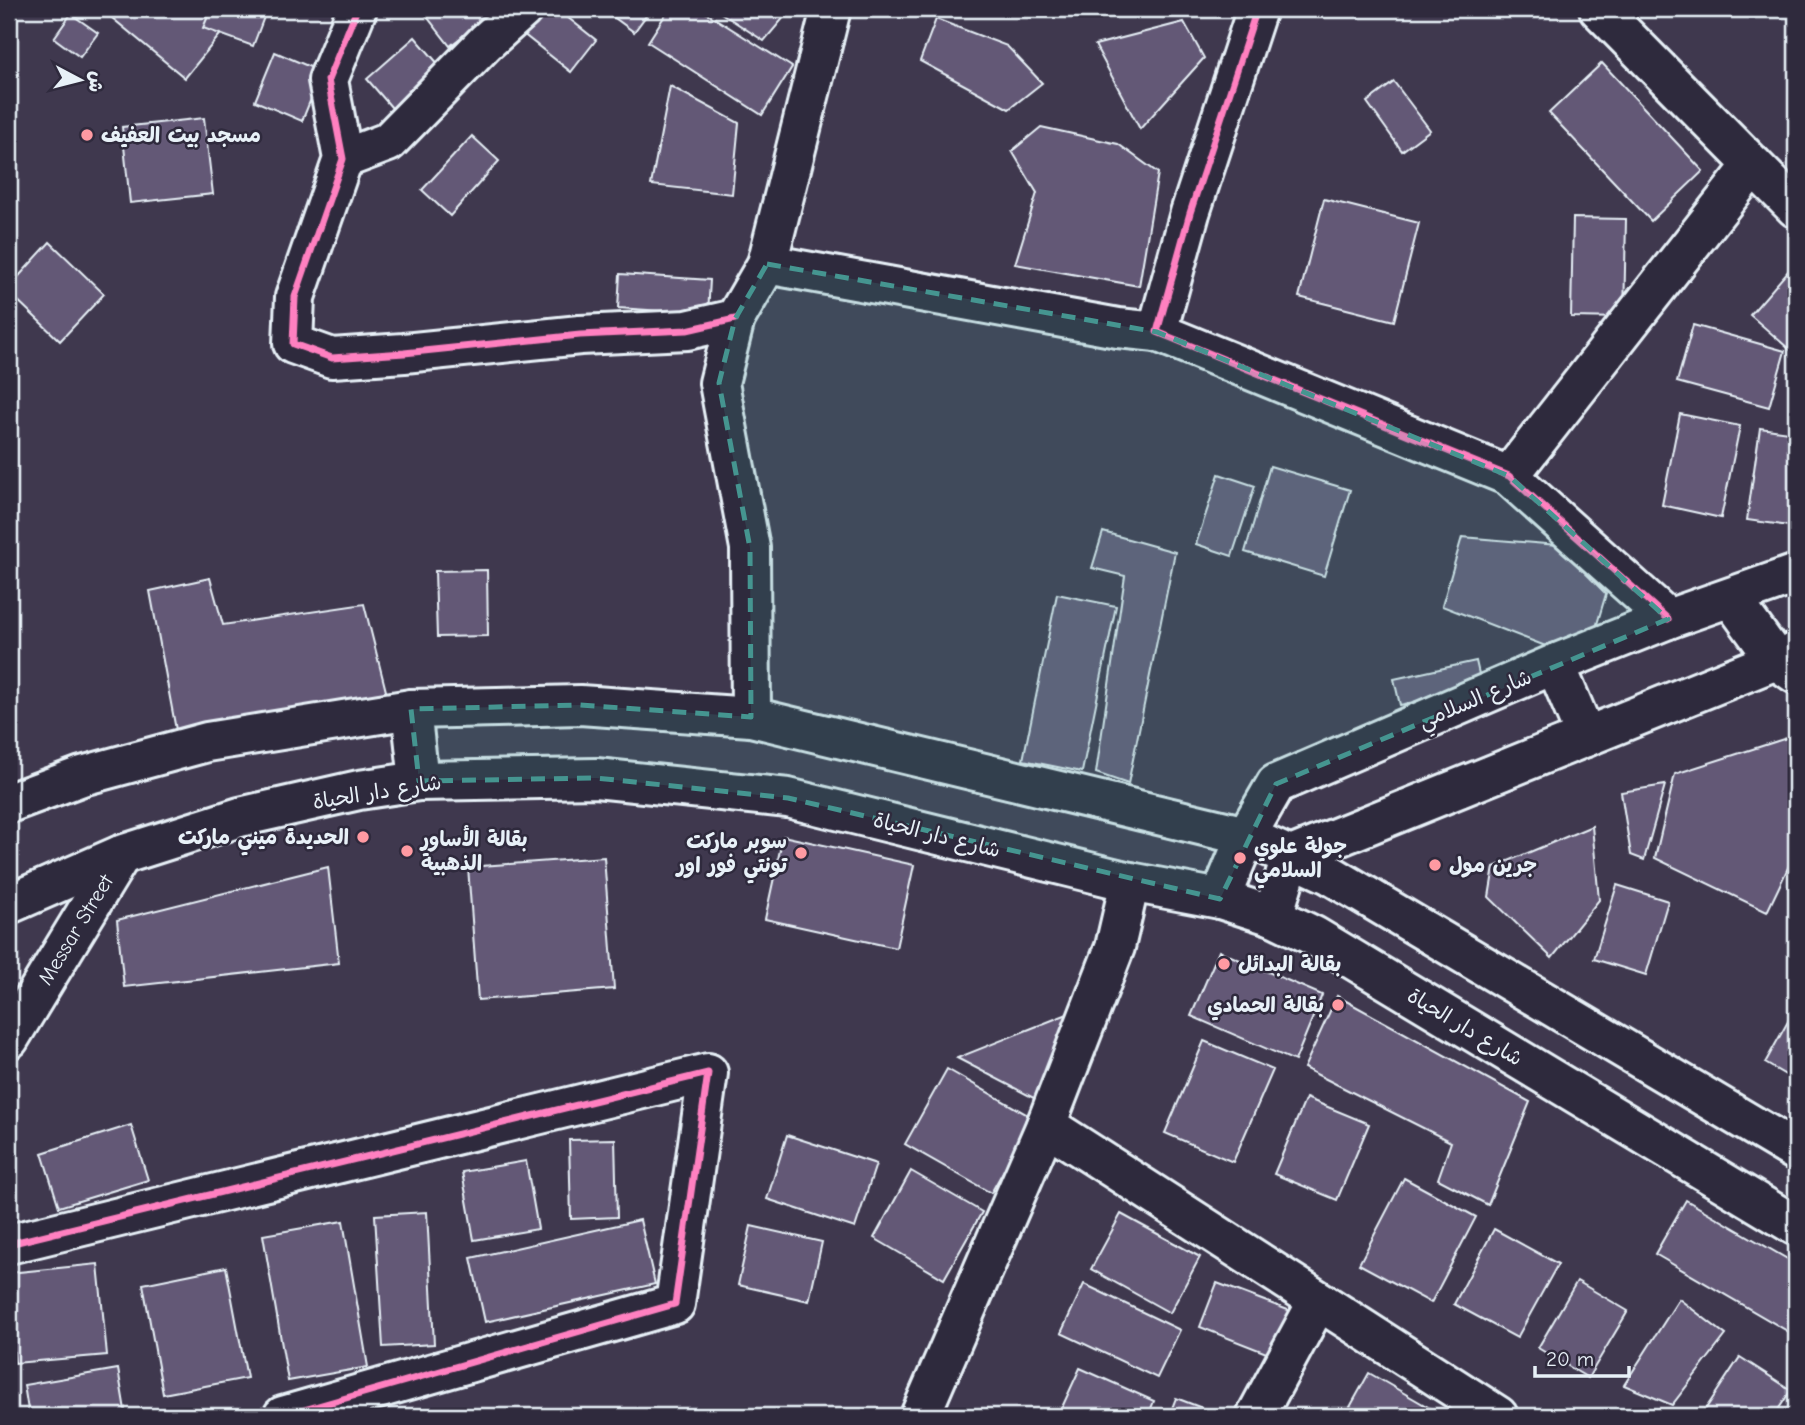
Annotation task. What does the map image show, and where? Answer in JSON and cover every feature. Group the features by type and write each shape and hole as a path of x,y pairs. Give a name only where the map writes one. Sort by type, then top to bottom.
{"street":[{"path":"357,9 328,80 343,159 295,296 293,344 331,358 580,335 687,330 735,319"},
{"path":"343,159 387,142 486,42 523,9"},
{"path":"751,717 750,548 719,383 735,319 767,264 831,9"},
{"path":"1157,332 1190,213 1257,9"},
{"path":"1600,9 1796,208"},
{"path":"1509,476 1753,165"},
{"path":"767,264 1157,332 1509,476 1668,619"},
{"name":"شارع السلامي","path":"1220,900 1246,836 1276,784 1555,664 1668,619 1796,574"},
{"path":"1291,856 1586,737 1789,662 1731,598"},
{"path":"1555,664 1586,737"},
{"path":"9,803 82,776 207,742 411,709 580,705 751,717 1246,836 1329,874 1796,1151"},
{"path":"411,709 419,781"},
{"name":"شارع دار الحياة","path":"9,904 121,855 240,817 359,790 419,781 596,778 788,798 1130,882 1220,900 1273,916 1314,936 1796,1226"},
{"name":"Messar Street","path":"9,1040 121,855"},
{"path":"1273,916 1291,856"},
{"path":"920,1416 1046,1125 1115,947 1130,882"},
{"path":"9,1244 708,1073 675,1304 283,1416"},
{"path":"1046,1125 1498,1416"},
{"path":"1256,1416 1318,1301"}],"highlighted area":[{"path":"767,264 1157,332 1509,476 1668,619 1276,784 1220,899 788,798 596,778 419,781 411,709 580,705 751,717 750,548 719,383 735,319"}],"building":[{"path":"117,9 240,10 185,78 111,17"},
{"path":"211,9 267,9 253,46 203,28"},
{"path":"421,9 497,9 450,46"},
{"path":"533,9 557,9 596,40 571,72 517,29"},
{"path":"611,9 651,9 634,32 608,13"},
{"path":"669,9 700,9 792,67 762,115 648,42"},
{"path":"715,9 791,9 764,41"},
{"path":"71,14 98,33 80,57 54,38"},
{"path":"936,19 1007,46 1042,83 1009,109 920,61"},
{"path":"1184,22 1204,58 1140,129 1095,45"},
{"path":"415,37 446,73 398,115 367,79"},
{"path":"275,52 322,72 302,121 255,101"},
{"path":"1602,63 1703,171 1651,221 1549,113"},
{"path":"1394,82 1430,130 1402,151 1367,102"},
{"path":"670,86 739,123 732,194 651,185"},
{"path":"204,118 213,194 130,203 122,127"},
{"path":"1041,127 1118,144 1158,173 1139,286 1015,264 1037,193 1012,151"},
{"path":"472,136 499,161 450,216 422,190"},
{"path":"1324,199 1419,223 1394,321 1299,297"},
{"path":"1573,218 1626,219 1624,318 1571,317"},
{"path":"50,242 104,294 60,341 9,292 9,287"},
{"path":"1796,262 1796,355 1750,315"},
{"path":"620,274 710,280 708,314 618,308"},
{"path":"1693,325 1785,351 1769,407 1677,382"},
{"path":"1680,414 1740,426 1721,518 1662,505"},
{"path":"1760,428 1796,433 1796,527 1747,520"},
{"path":"1270,466 1350,490 1324,576 1245,552"},
{"path":"1219,474 1255,486 1232,556 1196,544"},
{"path":"1103,532 1175,552 1128,784 1096,773 1125,576 1092,568"},
{"path":"1462,537 1558,545 1606,594 1594,634 1561,652 1442,606"},
{"path":"487,570 488,636 437,637 435,571"},
{"path":"210,578 223,625 364,604 389,703 179,746 150,591"},
{"path":"1057,594 1116,606 1082,772 1023,760"},
{"path":"1476,661 1482,687 1400,705 1394,679"},
{"path":"1796,735 1796,851 1767,912 1655,858 1675,774"},
{"path":"1665,785 1644,860 1631,855 1621,792"},
{"path":"1592,826 1599,900 1552,958 1489,897 1494,867"},
{"path":"783,836 914,865 896,948 765,919"},
{"path":"604,857 614,989 478,1000 468,867"},
{"path":"328,867 339,963 124,987 117,920"},
{"path":"1617,885 1668,901 1646,975 1594,959"},
{"path":"1219,951 1322,995 1295,1061 1191,1016"},
{"path":"1337,996 1530,1102 1488,1205 1438,1179 1451,1142 1304,1068"},
{"path":"1796,1007 1796,1081 1765,1063"},
{"path":"1080,1009 1051,1107 957,1058"},
{"path":"1204,1041 1273,1070 1233,1162 1165,1133"},
{"path":"947,1069 1033,1118 991,1193 905,1144"},
{"path":"1306,1098 1369,1124 1337,1200 1274,1174"},
{"path":"131,1125 148,1180 59,1207 42,1153"},
{"path":"787,1135 876,1164 855,1228 767,1199"},
{"path":"615,1139 617,1217 571,1219 569,1140"},
{"path":"526,1161 538,1229 474,1240 462,1172"},
{"path":"911,1171 982,1212 944,1279 874,1238"},
{"path":"1404,1178 1476,1217 1431,1303 1359,1264"},
{"path":"1686,1200 1796,1264 1796,1336 1655,1254"},
{"path":"427,1212 434,1344 383,1347 375,1215"},
{"path":"1121,1214 1200,1257 1170,1313 1091,1269"},
{"path":"640,1220 655,1284 485,1322 471,1258"},
{"path":"343,1221 368,1367 288,1381 263,1235"},
{"path":"751,1226 822,1242 809,1301 738,1285"},
{"path":"1494,1229 1558,1264 1517,1338 1454,1304"},
{"path":"98,1264 107,1355 15,1363 9,1273"},
{"path":"226,1267 247,1378 163,1394 143,1284"},
{"path":"1577,1281 1628,1311 1588,1378 1538,1348"},
{"path":"1217,1283 1296,1313 1279,1358 1200,1327"},
{"path":"1084,1284 1180,1330 1157,1378 1061,1333"},
{"path":"1679,1299 1726,1335 1672,1405 1624,1385"},
{"path":"1740,1357 1791,1390 1774,1416 1701,1416"},
{"path":"1080,1368 1154,1401 1148,1416 1058,1416"},
{"path":"118,1369 126,1416 29,1416 24,1385"},
{"path":"1369,1373 1435,1411 1431,1416 1345,1416"},
{"path":"1176,1398 1223,1416 1169,1416"}],"cycle path":[{"path":"357,9 328,80 343,159 295,297 293,344 332,358 580,335 687,330 735,319"},
{"path":"1257,9 1190,213 1157,332 1509,476 1668,619"},
{"path":"9,1244 708,1073 675,1304 283,1416"}],"place":[{"name":"مسجد بيت العفيف","path":"87,135"},
{"name":"الحديدة ميني ماركت","path":"363,837"},
{"name":"بقالة الأساور الذهبية","path":"407,851"},
{"name":"سوبر ماركت تونتي فور اور","path":"801,853"},
{"name":"جولة علوي السلامي","path":"1240,858"},
{"name":"جرين مول","path":"1435,865"},
{"name":"بقالة البدائل","path":"1224,964"},
{"name":"بقالة الحمادي","path":"1338,1005"}]}
